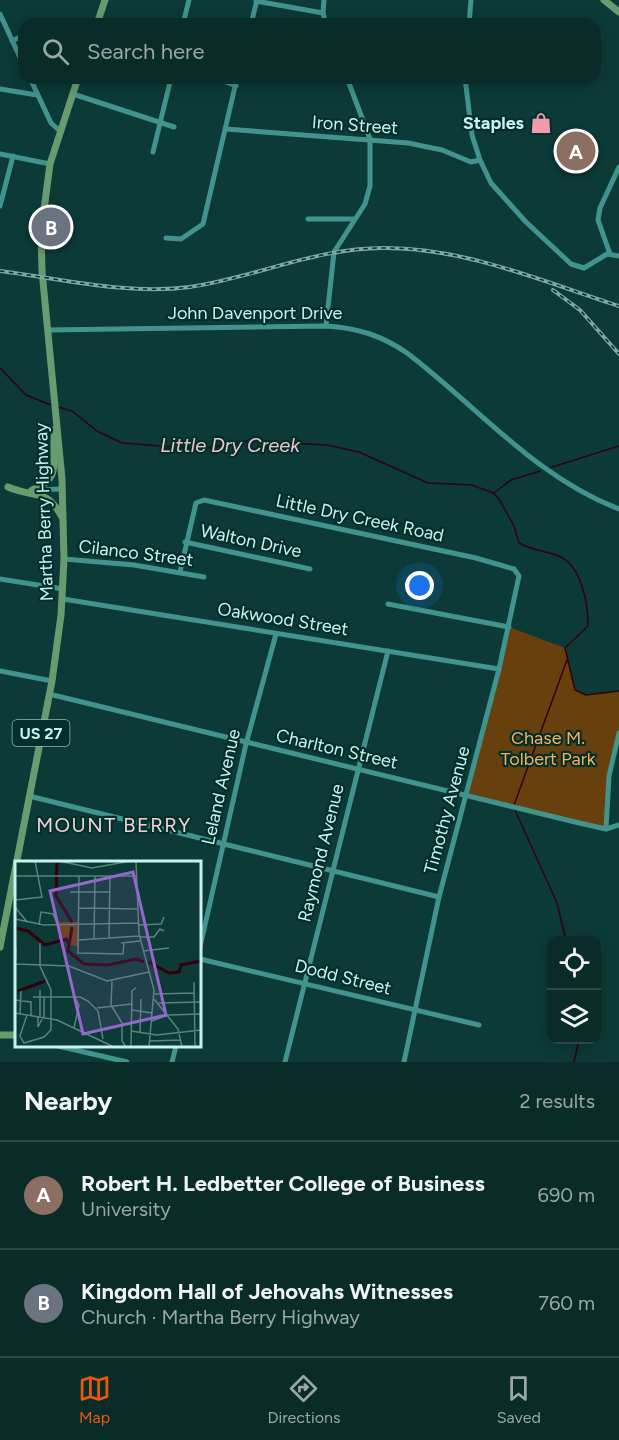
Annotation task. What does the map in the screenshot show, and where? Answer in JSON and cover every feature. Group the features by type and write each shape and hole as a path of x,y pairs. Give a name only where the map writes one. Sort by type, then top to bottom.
{"main road":[{"path":"99,18 105,0"},
{"path":"604,0 619,12"},
{"name":"Martha Berry Highway","path":"16,861 52,681 63,599 62,489 40,247 43,204 50,164 76,84"},
{"path":"32,490 50,482 54,474 51,447 56,434"},
{"path":"8,488 26,494 48,497 54,501 63,518"},
{"name":"Martha Berry Highway","path":"0,946 15,868"},
{"path":"0,1033 15,1035"}],"street":[{"path":"184,18 189,0"},
{"path":"324,0 324,18"},
{"path":"470,18 471,0"},
{"path":"252,18 256,1 323,13"},
{"path":"0,14 18,54"},
{"path":"12,41 18,38"},
{"path":"32,84 51,123 60,131"},
{"path":"153,152 170,84"},
{"path":"166,238 181,239 203,224 236,86 231,84"},
{"path":"326,326 332,257 370,192 370,139 349,84"},
{"path":"466,84 472,135 480,160 497,191 571,264 588,267 610,254 619,256"},
{"path":"0,89 37,95"},
{"path":"73,94 174,128"},
{"name":"Iron Street","path":"226,129 370,139 433,147 471,162 480,160"},
{"path":"0,154 50,164"},
{"path":"0,206 13,156"},
{"path":"610,254 598,220 600,208 619,167"},
{"path":"308,219 354,219"},
{"name":"John Davenport Drive","path":"48,330 326,326 360,330 399,348 543,468 583,494 619,509"},
{"path":"0,486 32,490 62,489"},
{"name":"Little Dry Creek Road","path":"185,542 199,500 514,568"},
{"path":"180,572 185,542"},
{"name":"Walton Drive","path":"185,542 310,569"},
{"name":"Cilanco Street","path":"64,560 134,565 204,577"},
{"name":"Timothy Avenue","path":"404,1062 439,897 509,627 519,576 514,568"},
{"path":"0,579 63,589"},
{"name":"Oakwood Street","path":"63,599 499,669"},
{"path":"388,604 509,627"},
{"name":"Leland Avenue","path":"201,942 246,744 276,634"},
{"name":"Raymond Avenue","path":"285,1062 357,767 388,651"},
{"path":"0,671 52,681"},
{"name":"Charlton Street","path":"49,694 246,744 357,767 606,829"},
{"path":"619,733 609,776 606,829 619,825"},
{"path":"29,796 439,897"},
{"name":"Dodd Street","path":"201,959 479,1025"},
{"path":"62,1047 127,1062"},
{"path":"172,1062 176,1047"}],"green space":[{"name":"Chase M. Tolbert Park","path":"509,627 565,648 576,690 586,695 619,691 619,733 610,765 606,829 467,795"}],"waterway":[{"name":"Little Dry Creek","path":"0,368 26,395 51,405"},
{"name":"Little Dry Creek","path":"58,407 72,411 97,431 122,443 201,449 247,441 327,445 359,452 428,483 472,485 493,493 499,499 514,526 519,543 559,556 567,561 578,577 585,597 588,626 565,648 575,690 586,695 619,691"},
{"path":"549,468 619,446"},
{"path":"494,493 511,480 540,471"},
{"name":"Little Dry Creek","path":"514,805 567,660"},
{"name":"Little Dry Creek","path":"515,810 557,903 565,936"},
{"name":"Little Dry Creek","path":"574,1062 578,1044"}],"railway":[{"path":"0,271 119,288 167,289 190,287 239,277 336,252 386,248 446,254 475,260 619,306"},
{"path":"553,290 580,310 619,354"}],"place":[{"name":"Staples","path":"541,123"},
{"name":"Robert H. Ledbetter College of Business","path":"576,151"},
{"name":"Kingdom Hall of Jehovahs Witnesses","path":"51,227"}],"district":[{"name":"MOUNT BERRY","path":"114,825"}]}
